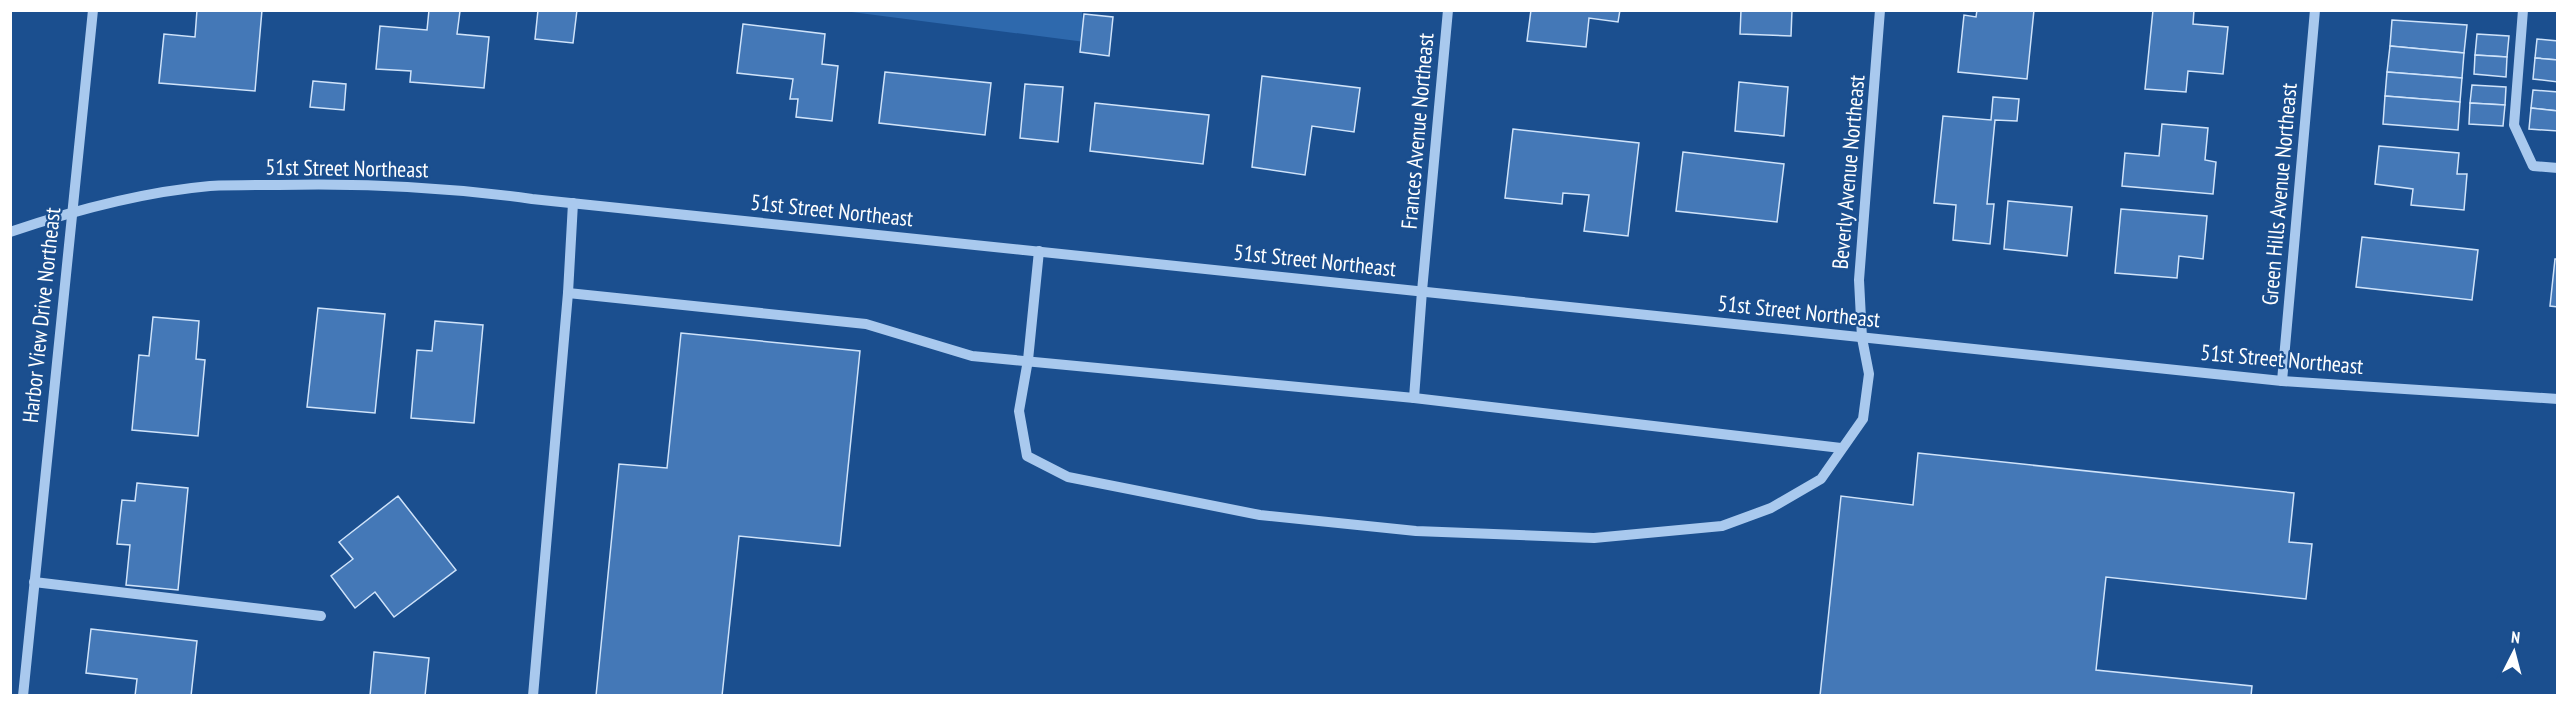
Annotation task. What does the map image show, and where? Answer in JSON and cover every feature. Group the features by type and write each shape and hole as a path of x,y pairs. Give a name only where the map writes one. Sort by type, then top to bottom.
{"street":[{"name":"Harbor View Drive Northeast","path":"22,696 70,211 93,10"},
{"name":"Frances Avenue Northeast","path":"1414,398 1448,10"},
{"name":"Beverly Avenue Northeast","path":"1028,360 1019,411 1027,456 1068,477 1260,515 1416,531 1594,538 1722,526 1771,508 1821,478 1863,418 1869,374 1862,338 1859,280 1880,10"},
{"name":"Green Hills Avenue Northeast","path":"2282,381 2314,10"},
{"path":"2523,10 2514,125 2533,166 2558,168"},
{"name":"51st Street Northeast","path":"10,232 70,211 209,186 337,184 474,191 2282,381 2558,399"},
{"path":"533,696 568,293 573,203"},
{"path":"1028,360 1039,251"},
{"path":"568,293 866,324 972,356 1414,398 1841,448"},
{"path":"34,582 321,616"}],"shaded area":[{"path":"844,11 1082,11 1085,42"}],"building":[{"path":"197,10 262,10 255,91 159,83 164,34 195,37"},
{"path":"429,10 460,11 457,34 489,37 484,88 410,82 411,71 376,69 380,26 427,30"},
{"path":"538,10 577,10 573,43 535,39"},
{"path":"1531,10 1620,10 1618,22 1589,18 1586,47 1527,41"},
{"path":"1741,10 1792,10 1791,36 1740,34"},
{"path":"1977,10 2034,10 2027,79 1958,72 1964,15 1976,17"},
{"path":"2153,10 2194,10 2193,24 2228,27 2223,74 2188,71 2186,92 2145,89"},
{"path":"1084,14 1113,17 1109,56 1080,52"},
{"path":"2392,20 2467,25 2464,53 2390,46"},
{"path":"743,24 825,34 822,64 838,66 832,121 796,117 798,99 790,99 793,79 737,73"},
{"path":"2477,34 2509,36 2507,57 2475,55"},
{"path":"2537,39 2558,41 2558,60 2535,58"},
{"path":"2390,46 2464,53 2462,78 2387,72"},
{"path":"2475,55 2507,57 2506,77 2474,74"},
{"path":"2535,58 2558,60 2558,82 2533,79"},
{"path":"885,72 991,83 985,135 879,123"},
{"path":"2387,72 2462,78 2460,102 2385,96"},
{"path":"1262,76 1360,88 1354,132 1312,126 1305,175 1252,167"},
{"path":"313,81 346,84 344,110 310,107"},
{"path":"1739,82 1788,87 1784,136 1735,131"},
{"path":"1025,84 1063,87 1058,142 1020,138"},
{"path":"2472,85 2506,87 2505,105 2470,103"},
{"path":"2533,90 2558,92 2558,111 2531,108"},
{"path":"2385,96 2460,102 2458,130 2383,124"},
{"path":"1993,97 2019,99 2017,121 1995,120 1987,204 1994,204 1990,244 1953,240 1956,205 1934,203 1943,116 1991,120"},
{"path":"1095,103 1209,115 1203,164 1090,151"},
{"path":"2470,103 2505,105 2503,126 2469,124"},
{"path":"2531,108 2558,111 2558,131 2529,129"},
{"path":"2162,124 2208,128 2205,160 2216,162 2213,194 2122,186 2125,153 2159,156"},
{"path":"1513,129 1639,143 1628,236 1584,231 1589,195 1563,193 1562,204 1505,198"},
{"path":"2379,146 2459,153 2457,174 2467,174 2464,210 2411,205 2413,189 2375,184"},
{"path":"1683,152 1784,164 1777,222 1676,211"},
{"path":"2008,201 2072,207 2067,256 2004,249"},
{"path":"2121,209 2207,216 2203,259 2179,256 2177,278 2115,273"},
{"path":"2362,237 2478,250 2472,300 2356,287"},
{"path":"2555,259 2558,259 2558,307 2550,306"},
{"path":"318,308 385,314 375,413 307,407"},
{"path":"153,317 199,321 196,359 205,360 198,436 132,430 139,355 149,356"},
{"path":"435,321 483,325 474,423 411,418 417,350 432,351"},
{"path":"681,333 860,351 840,546 739,536 722,696 596,696 619,464 667,468"},
{"path":"1918,453 2294,493 2289,542 2312,544 2306,599 2106,577 2096,670 2252,686 2251,696 1820,696 1841,496 1913,505"},
{"path":"137,483 188,488 178,590 126,585 130,545 117,544 122,500 135,501"},
{"path":"398,496 456,570 394,617 375,592 355,608 331,576 353,559 339,542"},
{"path":"91,629 197,641 191,696 135,696 137,679 86,673"},
{"path":"374,652 429,658 425,696 370,696"}]}
